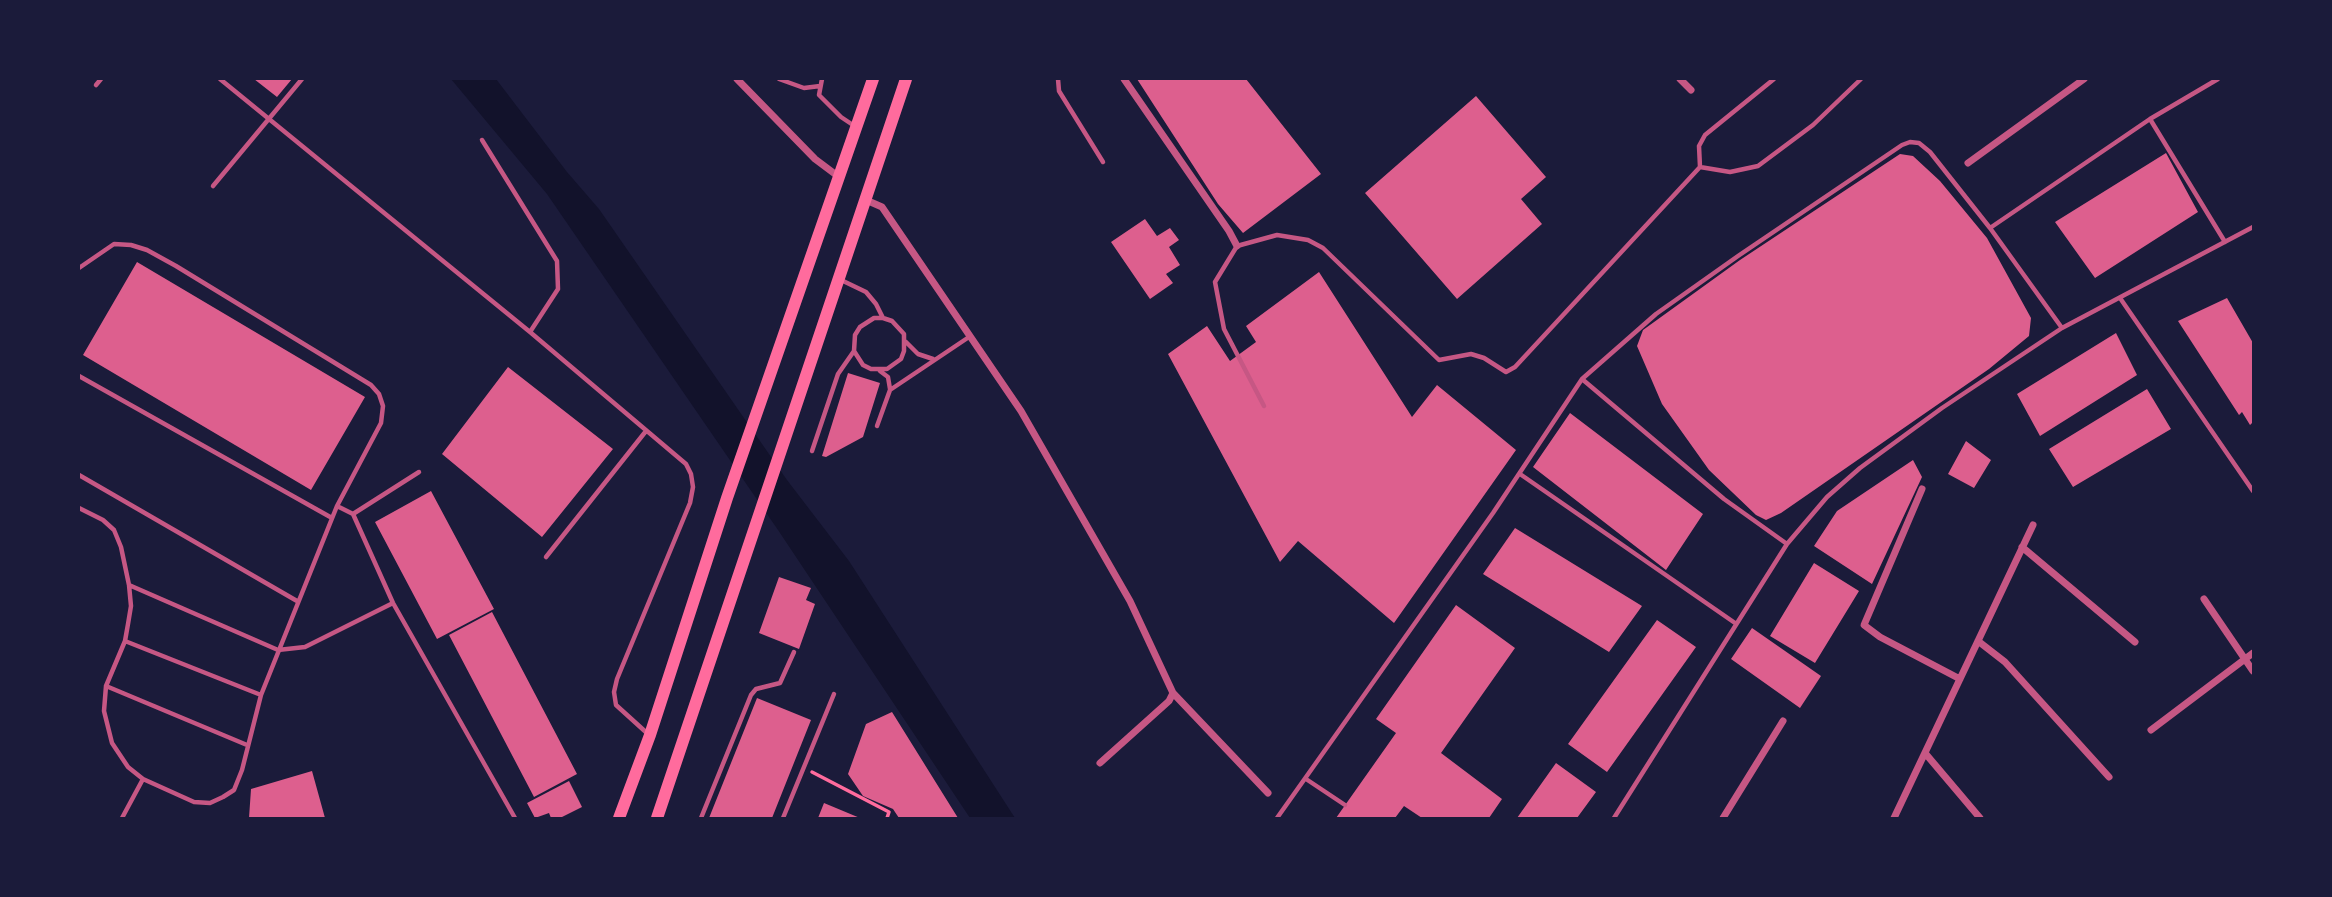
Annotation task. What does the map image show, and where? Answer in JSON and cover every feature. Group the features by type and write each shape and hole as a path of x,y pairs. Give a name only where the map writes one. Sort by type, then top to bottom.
{"main road":[{"path":"619,818 650,735 727,498 873,79"},
{"path":"657,818 906,79"}],"street":[{"path":"737,79 815,159 839,178"},
{"path":"1124,79 1237,246"},
{"path":"1681,79 1692,90"},
{"path":"1968,163 2084,79"},
{"path":"866,200 876,202 882,207 1021,411 1124,589 1173,693 1268,793"},
{"path":"1922,489 1865,617 1864,625 1880,637 1960,679"},
{"path":"1894,818 2033,524"},
{"path":"2022,547 2135,642"},
{"path":"2204,599 2253,671"},
{"path":"1978,641 2005,662 2109,777"},
{"path":"2151,730 2253,653"},
{"path":"1100,763 1169,701 1173,693"},
{"path":"1723,818 1783,721"},
{"path":"1925,753 1980,818"}],"lane":[{"path":"96,85 101,79"},
{"path":"220,79 530,332 686,464 693,487 690,503 614,692 616,705 650,735"},
{"path":"213,186 302,79"},
{"path":"779,79 804,89 820,86"},
{"path":"822,79 819,95 841,117 857,128"},
{"path":"1058,79 1059,91 1103,162"},
{"path":"1264,406 1224,330 1215,282 1237,246 1277,235 1308,240 1324,248 1439,360 1471,354 1484,358 1507,372 1515,367 1700,167 1699,146 1705,135 1774,79"},
{"path":"1700,167 1730,172 1758,166 1813,125 1861,79"},
{"path":"1990,228 2150,120 2218,79"},
{"path":"2150,120 2225,242"},
{"path":"482,140 557,261 558,289 530,332"},
{"path":"1277,818 1520,474 1582,379 1656,314 1749,248 1910,142 1919,143 1930,152 1990,228 2062,328"},
{"path":"1614,818 1735,623 1787,544 1816,508 1860,468 1942,408 2062,328 2253,227"},
{"path":"79,268 114,244 131,244 147,250 371,385 379,394 383,406 381,423 337,506 278,650 261,695 242,770 234,790 210,803 194,802 143,779 128,767 112,743 104,711 106,686 124,641 131,606 129,585 121,547 114,530 103,520 79,508"},
{"path":"839,279 866,292 883,318"},
{"path":"2120,298 2253,491"},
{"path":"812,451 838,374 854,351 855,335 866,321 883,318 899,326 905,341 918,354 934,359"},
{"path":"890,390 970,336"},
{"path":"879,370 894,366 901,359 905,341"},
{"path":"854,351 863,365 879,370 888,377 890,390 877,426"},
{"path":"79,376 332,518"},
{"path":"1582,379 1724,499 1787,544"},
{"path":"546,558 646,431"},
{"path":"352,514 419,472"},
{"path":"1520,474 1735,623"},
{"path":"79,475 298,601"},
{"path":"337,506 352,514 393,603 515,818"},
{"path":"129,585 278,650 305,647 393,603"},
{"path":"124,641 261,695"},
{"path":"701,818 751,695 757,690 780,683 794,652"},
{"path":"106,686 247,745"},
{"path":"783,818 834,695"},
{"path":"122,818 143,779"},
{"path":"1306,779 1345,805"}],"path":[{"path":"804,768 889,812 887,818"}],"shaded area":[{"path":"451,79 496,79 567,172 599,209 787,480 849,561 1015,818 970,818 778,530 547,194"}],"building":[{"path":"254,79 292,79 277,97"},
{"path":"1137,79 1246,79 1321,174 1243,233 1218,204"},
{"path":"1476,96 1546,177 1521,199 1542,224 1457,299 1365,193"},
{"path":"2166,153 2198,212 2095,278 2055,222"},
{"path":"1900,154 1913,156 1940,181 1987,238 2031,318 2029,336 1989,369 1781,513 1766,520 1756,515 1709,470 1662,404 1637,346 1643,330 1740,260"},
{"path":"1145,219 1157,236 1170,228 1179,240 1169,247 1180,265 1166,274 1173,283 1150,299 1111,242"},
{"path":"137,262 365,397 311,490 83,355"},
{"path":"1319,272 1412,417 1437,385 1516,450 1394,623 1298,541 1280,562 1168,354 1207,326 1230,361 1256,342 1246,326"},
{"path":"2227,298 2253,343 2253,422 2250,425 2242,412 2239,415 2178,321"},
{"path":"2116,333 2137,375 2040,436 2017,394"},
{"path":"508,367 613,449 542,537 442,454"},
{"path":"848,373 880,383 863,437 826,457 822,456"},
{"path":"2147,389 2171,429 2073,487 2049,449"},
{"path":"1570,413 1703,514 1666,570 1533,467"},
{"path":"1966,441 1991,460 1974,488 1948,474"},
{"path":"1913,460 1922,477 1872,584 1814,546 1837,511"},
{"path":"431,491 494,609 437,639 375,522"},
{"path":"1515,528 1642,606 1609,652 1483,574"},
{"path":"1814,563 1859,591 1815,663 1770,636"},
{"path":"779,577 811,588 806,600 815,604 799,649 759,633"},
{"path":"1456,605 1515,648 1441,753 1502,799 1489,818 1422,818 1404,806 1395,818 1336,818 1396,733 1376,719"},
{"path":"492,612 577,774 534,797 449,635"},
{"path":"1657,620 1696,647 1607,772 1568,744"},
{"path":"1752,628 1821,676 1800,708 1731,659"},
{"path":"757,698 811,720 772,818 709,818"},
{"path":"892,712 958,818 899,818 893,809 863,796 848,774 866,724"},
{"path":"1556,763 1596,792 1577,818 1517,818"},
{"path":"312,771 325,818 249,818 251,789"},
{"path":"569,781 582,807 560,818 551,818 549,813 535,818 527,803"},
{"path":"824,803 860,818 818,818"}]}
